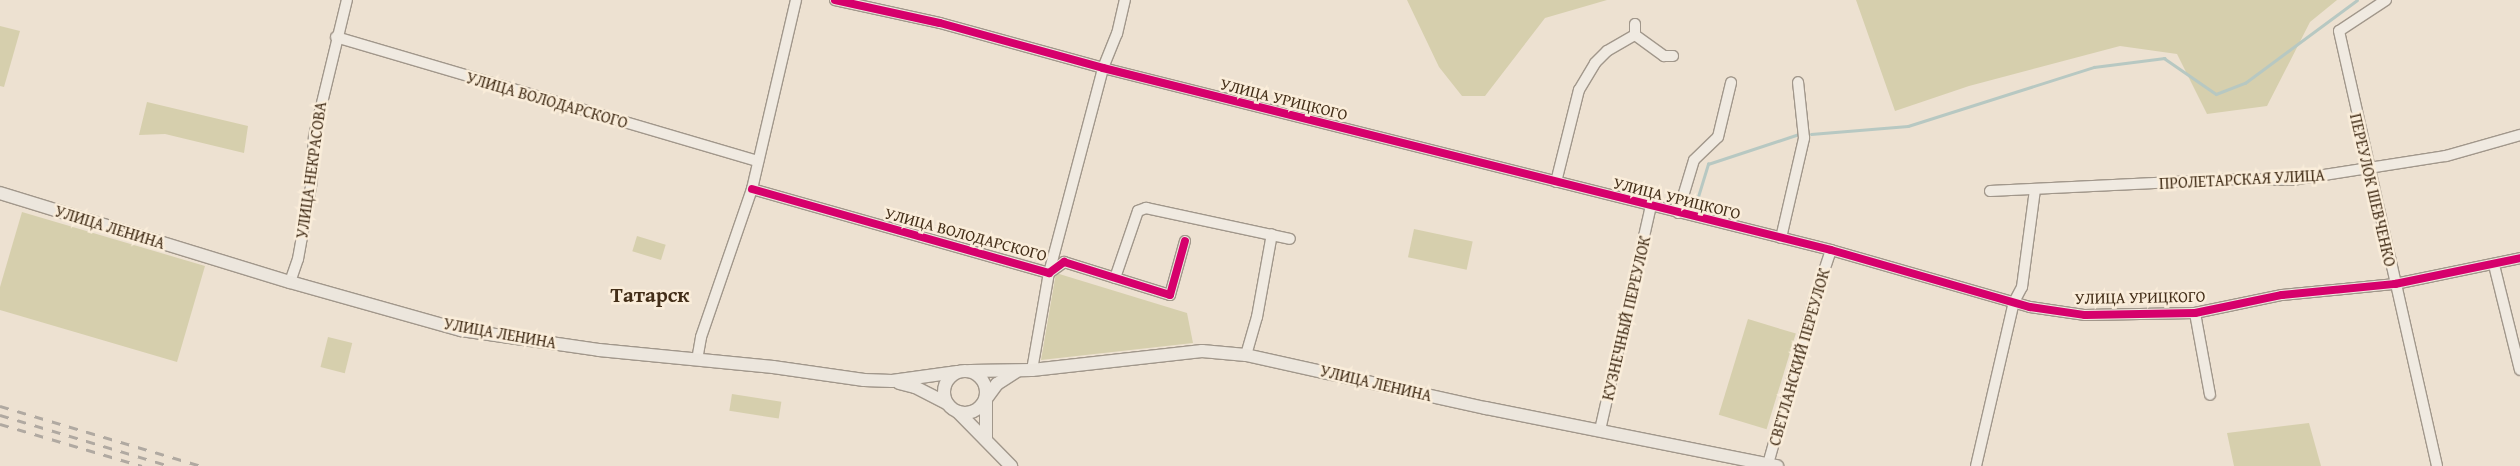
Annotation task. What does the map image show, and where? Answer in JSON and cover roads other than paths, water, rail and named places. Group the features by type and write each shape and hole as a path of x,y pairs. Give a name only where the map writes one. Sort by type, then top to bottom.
{"main road":[{"name":"УЛИЦА ЛЕНИНА","path":"0,193 290,282 462,330 697,360 773,367 845,379 892,381 957,372 1032,370 1202,351 1246,355 1773,465"},
{"path":"958,412 978,410 1005,377 1017,371 1032,370"},
{"path":"970,371 986,385 986,439"},
{"path":"947,403 944,396 946,382 957,372"},
{"path":"892,381 915,387 947,403 986,439 1011,466"}],"street":[{"name":"УЛИЦА НЕКРАСОВА","path":"290,282 298,259 312,181 314,136 336,37 347,0"},
{"path":"697,360 701,337 752,188 796,0"},
{"name":"УЛИЦА УРИЦКОГО","path":"835,0 940,23 1103,68 1831,250 2014,302 2085,315 2194,313 2282,295 2395,284 2494,265 2520,258"},
{"path":"1032,370 1049,273 1103,68 1118,34 1125,0"},
{"name":"ПЕРЕУЛОК ШЕВЧЕНКО","path":"2386,0 2339,31 2368,170 2437,466"},
{"path":"1635,24 1635,35"},
{"path":"1635,35 1664,56 1674,56"},
{"path":"1556,182 1578,90 1595,63 1607,51 1635,35"},
{"name":"УЛИЦА ВОЛОДАРСКОГО","path":"336,37 758,161"},
{"path":"1781,238 1804,138 1798,82"},
{"path":"1678,213 1694,160 1718,137 1731,83"},
{"name":"ПРОЛЕТАРСКАЯ УЛИЦА","path":"1990,192 2237,179 2292,180 2368,170 2446,156 2520,135"},
{"name":"УЛИЦА ВОЛОДАРСКОГО","path":"752,188 1049,273 1064,262 1170,295 1184,241"},
{"path":"1976,466 2014,302 2022,287 2035,190"},
{"name":"КУЗНЕЧНЫЙ ПЕРЕУЛОК","path":"1600,430 1651,206"},
{"path":"1115,278 1138,211 1146,208 1290,239"},
{"path":"1246,355 1257,317 1272,234"},
{"name":"СВЕТЛАНСКИЙ ПЕРЕУЛОК","path":"1773,465 1812,307 1831,250"},
{"path":"2494,265 2520,370"},
{"path":"2194,313 2210,395"}],"waterway":[{"path":"1811,134 1908,126 2094,67 2164,58 2216,94 2245,83 2357,0"},
{"path":"1697,200 1708,164 1796,135"}],"railway":[{"path":"0,406 201,466"},
{"path":"0,415 170,466"},
{"path":"0,424 142,466"}],"district":[{"name":"Татарск","path":"650,295"}]}
